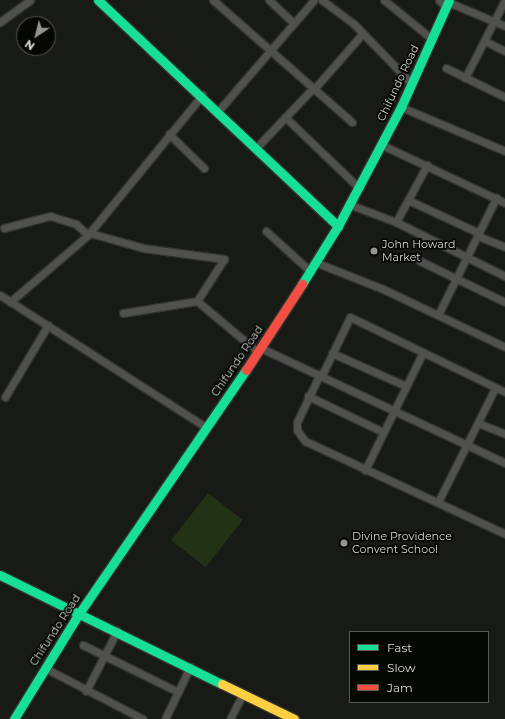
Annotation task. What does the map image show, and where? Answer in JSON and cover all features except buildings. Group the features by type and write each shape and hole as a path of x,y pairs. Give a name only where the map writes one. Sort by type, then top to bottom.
{"street":[{"path":"0,21 30,0"},
{"path":"98,0 219,110 338,226"},
{"path":"269,0 294,23"},
{"path":"219,110 314,0"},
{"path":"322,0 363,33 412,84"},
{"path":"384,0 432,39"},
{"path":"465,78 505,0"},
{"path":"216,1 352,122"},
{"path":"445,2 505,26"},
{"name":"Chifundo Road","path":"14,719 78,615 259,350 338,226 382,145 412,84 432,39 445,2"},
{"path":"257,147 363,33"},
{"path":"485,41 505,51"},
{"path":"446,68 505,97"},
{"path":"10,302 89,234 202,95"},
{"path":"401,107 505,151"},
{"path":"285,117 359,188"},
{"path":"169,134 204,168"},
{"path":"382,145 505,203"},
{"path":"396,222 427,165"},
{"path":"438,315 468,258 496,198"},
{"path":"408,200 505,247"},
{"path":"351,204 396,222 505,276"},
{"path":"4,228 50,216 76,224 89,234 143,248 224,259 197,301"},
{"path":"266,231 310,271"},
{"path":"420,261 505,302"},
{"path":"315,262 438,315 505,346"},
{"path":"0,295 206,427"},
{"path":"123,313 197,301 259,350 321,374 505,464"},
{"path":"505,392 350,317 308,396 298,422 300,436 365,470 438,502 505,534"},
{"path":"5,397 48,325"},
{"path":"365,470 423,352"},
{"path":"332,353 406,386"},
{"path":"438,502 495,388"},
{"path":"308,396 384,432"},
{"path":"478,423 505,434"},
{"path":"0,575 78,615 117,631 294,719"},
{"path":"86,691 117,631"},
{"path":"83,645 178,692"},
{"path":"165,719 190,667"},
{"path":"45,668 86,691 143,719"},
{"path":"230,719 243,693"}],"green space":[{"path":"208,493 243,520 206,567 171,540"}],"traffic: fast":[{"path":"98,0 338,226"},
{"path":"302,284 338,226 401,107 449,0"},
{"path":"14,719 78,615 246,370"},
{"path":"0,575 222,684"}],"traffic: slow":[{"path":"222,684 294,719"}],"traffic: jam":[{"path":"246,370 302,284"}],"place":[{"name":"John Howard Market","path":"374,251"},
{"name":"Divine Providence Convent School","path":"344,543"}]}
